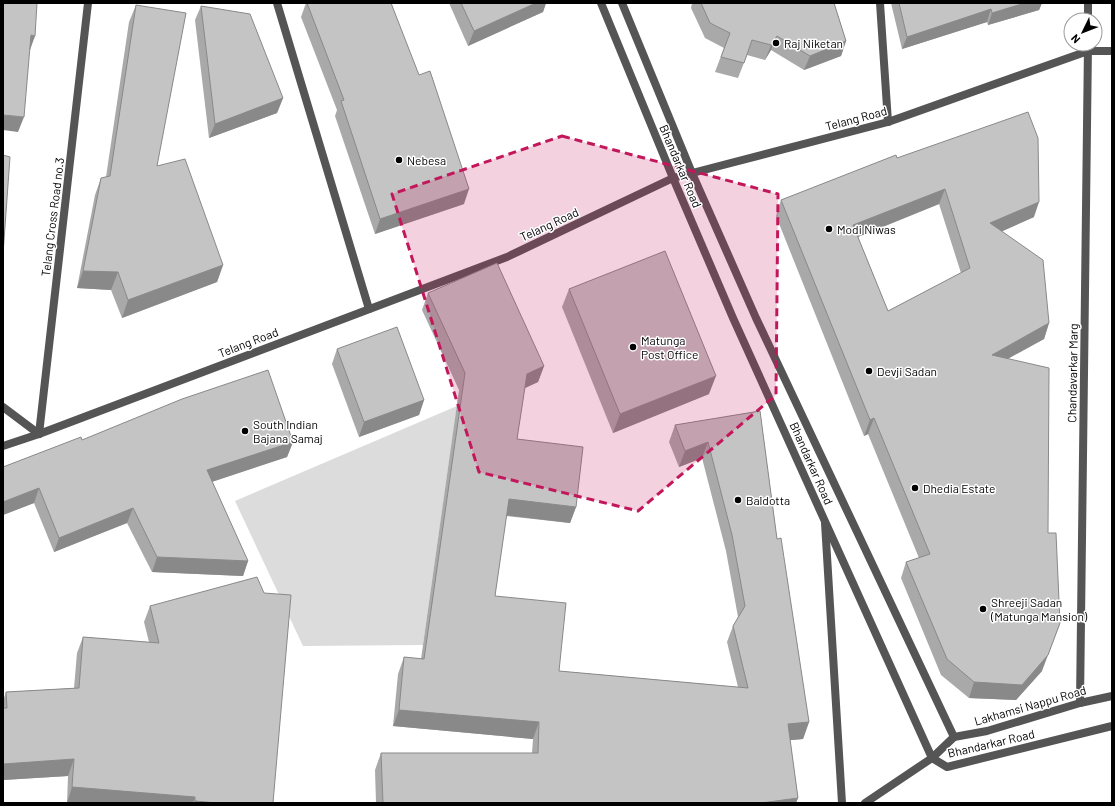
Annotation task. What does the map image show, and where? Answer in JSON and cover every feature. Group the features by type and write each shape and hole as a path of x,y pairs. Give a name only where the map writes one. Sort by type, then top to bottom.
{"street":[{"name":"Telang Cross Road no.3","path":"39,434 88,3"},
{"path":"277,3 369,309"},
{"name":"Bhandarkar Road","path":"600,3 733,318 932,758 947,767 1112,726"},
{"name":"Bhandarkar Road","path":"622,3 692,173 756,318 954,737"},
{"path":"880,3 888,122"},
{"name":"Telang Road","path":"3,446 39,434 506,257 673,178 888,122 1075,52"},
{"name":"Chandavarkar Marg","path":"1080,703 1088,52"},
{"path":"3,407 39,434"},
{"path":"825,523 842,803"},
{"name":"Lakhamsi Nappu Road","path":"954,737 987,731 1080,703 1112,696"},
{"path":"865,803 932,758 954,737"}],"highlighted area":[{"path":"562,136 778,194 776,395 638,511 479,472 392,194"}],"shaded area":[{"path":"457,406 423,645 303,646 235,501"}],"building":[{"path":"3,3 37,3 35,36 31,35 24,117 3,115"},
{"path":"307,3 391,3 419,75 430,71 469,189 380,219 341,101 344,100"},
{"path":"461,3 536,3 474,31"},
{"name":"Raj Niketan","path":"701,3 834,3 846,41 810,56 777,36 771,45 752,40 744,63 721,57 730,33 710,23"},
{"path":"899,3 1025,3 992,13 991,9 907,37"},
{"path":"136,5 186,13 157,166 185,159 223,265 128,300 118,272 83,271 101,178 110,176"},
{"path":"201,6 250,14 283,98 215,124"},
{"path":"1028,112 1038,138 1039,202 990,223 1043,260 1049,323 992,355 1049,368 1048,533 1056,533 1060,623 1048,655 1022,685 974,682 947,659 906,562 930,554 874,418 870,420 781,200 896,155 897,158","holes":["945,189 970,268 888,311 853,225"]},
{"path":"3,155 10,157 3,254"},
{"path":"665,251 716,376 620,414 569,289"},
{"path":"497,263 544,366 527,374 517,439 583,447 576,507 509,499 495,596 566,603 559,671 748,688 733,626 745,606 732,535 708,442 685,451 675,425 760,411 777,539 781,538 809,722 788,724 798,798 761,803 383,803 381,753 538,753 539,722 399,710 404,657 424,659 465,373 428,293"},
{"path":"397,327 424,400 364,422 337,349"},
{"path":"268,370 293,442 207,470 248,561 157,557 133,508 59,538 39,488 3,502 3,467 81,437 82,440 182,399"},
{"path":"257,577 264,593 291,595 273,803 217,803 195,801 195,797 72,787 74,759 3,764 3,708 7,708 6,692 79,688 83,637 159,643 150,606"}],"place":[{"name":"Raj Niketan","path":"776,43"},
{"name":"Nebesa","path":"399,160"},
{"name":"Modi Niwas","path":"829,229"},
{"name":"Matunga Post Office","path":"633,347"},
{"name":"Devji Sadan","path":"869,371"},
{"name":"South Indian Bajana Samaj","path":"245,431"},
{"name":"Dhedia Estate","path":"915,488"},
{"name":"Baldotta","path":"738,500"},
{"name":"Shreeji Sadan (Matunga Mansion)","path":"983,609"}]}
